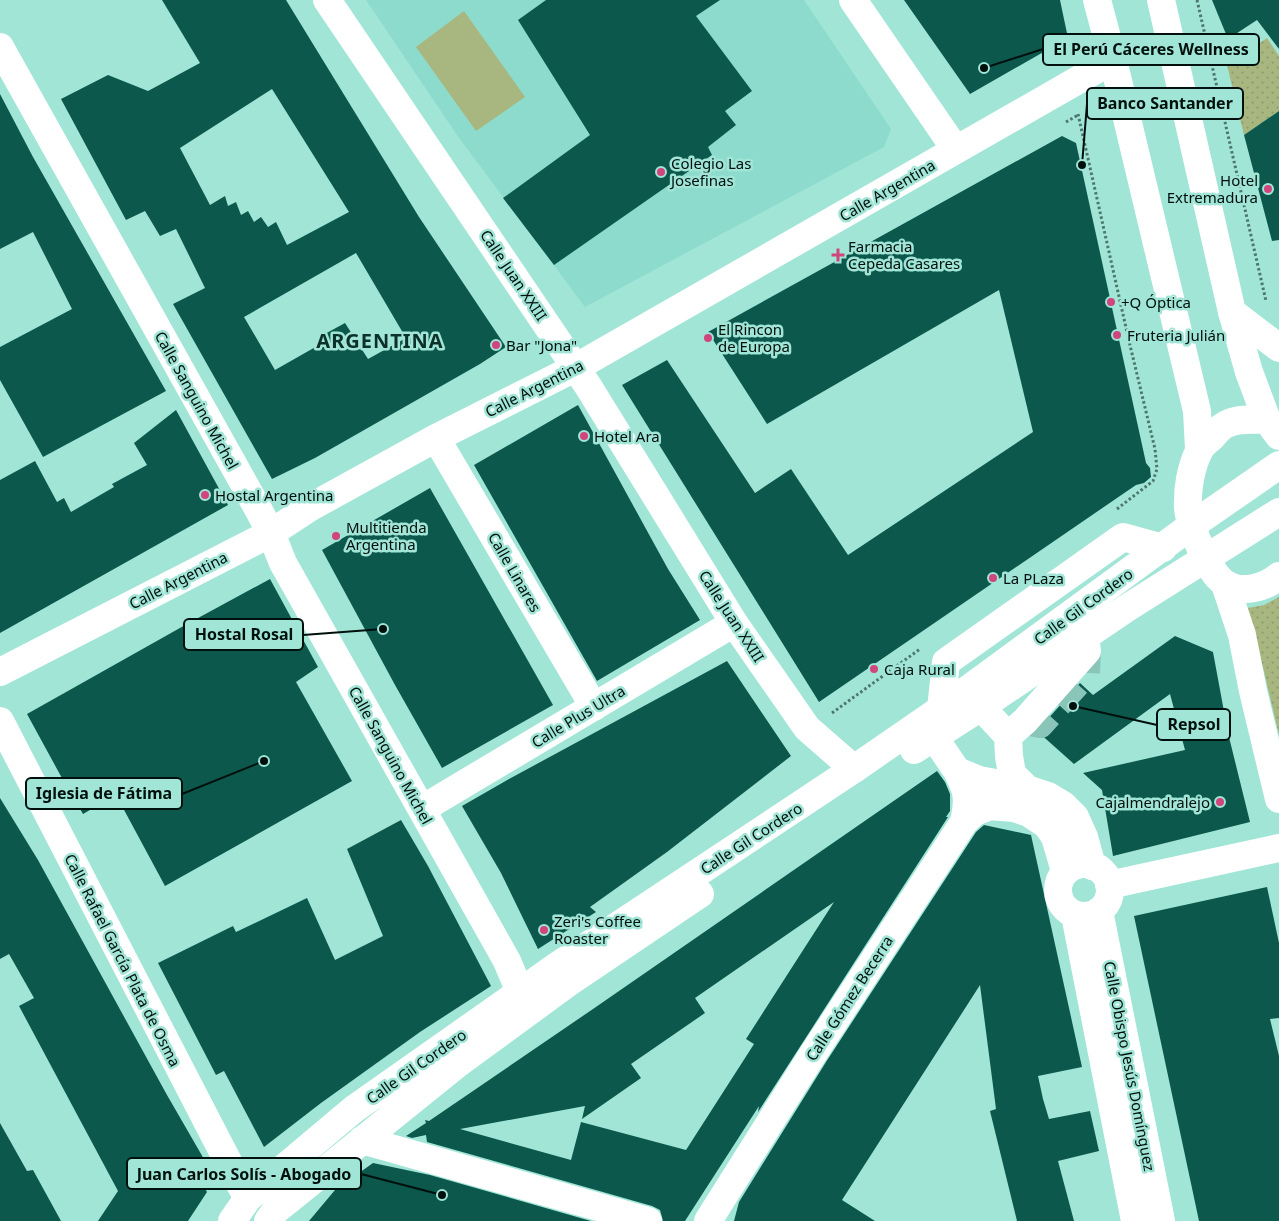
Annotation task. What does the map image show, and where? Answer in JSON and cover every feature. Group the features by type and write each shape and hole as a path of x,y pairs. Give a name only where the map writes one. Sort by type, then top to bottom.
{"street":[{"name":"Calle Juan XXIII","path":"327,0 588,386 734,623 807,728 854,769"},
{"path":"853,0 956,150"},
{"path":"1097,0 1197,411 1199,450 1189,484 1188,506 1191,526 1206,559 1225,584 1242,635 1253,691 1279,799"},
{"path":"1161,0 1232,312 1249,372 1273,428"},
{"name":"Calle Sanguino Michel","path":"0,47 271,533 283,563 507,961 520,992"},
{"name":"Calle Argentina","path":"0,672 271,533 309,508 436,438 575,368 1113,60"},
{"path":"1232,312 1279,348"},
{"path":"1199,450 1228,423 1244,420 1273,428"},
{"name":"Calle Linares","path":"436,438 594,707"},
{"name":"Calle Gil Cordero","path":"268,1221 276,1210 456,1065 932,724 1191,526 1279,464"},
{"name":"Calle Gil Cordero","path":"232,1221 248,1198 354,1109 573,955 854,769 932,724 981,707 1085,636 1279,512"},
{"path":"1163,548 1123,537 946,662 932,724 957,771 979,780 1027,789 1048,796 1063,804 1075,817 1101,876 1108,900 1087,913 1068,911 1062,905 1058,888 1065,871 1077,865 1101,876 1279,848"},
{"path":"1225,584 1241,590 1259,587 1279,576"},
{"name":"Calle Plus Ultra","path":"422,808 734,623"},
{"path":"1008,736 1025,721 1086,651 1085,636"},
{"path":"981,707 1008,736 1012,774 1027,789"},
{"name":"Calle Rafael García Plata de Osma","path":"0,721 248,1198"},
{"name":"Calle Gómez Becerra","path":"708,1221 818,1046 964,822 968,802 965,788 957,771"},
{"path":"964,822 975,812 990,806 1014,808 1029,813 1047,825 1055,837 1065,871"},
{"name":"Calle Obispo Jesús Domínguez","path":"1087,913 1135,1221"},
{"name":"Calle Obispo Jesús Domínguez","path":"1087,913 1161,1221"},
{"path":"362,1140 648,1221"}],"path":[{"path":"1197,0 1266,301"},
{"path":"1066,55 1084,34"},
{"path":"1077,109 1155,449 1157,469 1153,481 1114,512"},
{"path":"1061,125 1078,115"},
{"path":"1129,341 1177,334"},
{"path":"807,728 822,720 922,648"}],"shaded area":[{"name":"Colegio Las Josefinas","path":"366,0 804,0 891,129 884,147 585,307 457,135"},
{"path":"464,11 525,97 476,131 416,47"},
{"path":"1267,38 1279,56 1279,111 1244,135 1227,65"},
{"path":"1279,597 1279,735 1256,638 1242,609 1264,605"}],"building":[{"path":"162,0 286,0 419,217 506,347 480,364 315,458 272,479 173,304 205,288 176,229 160,236 145,211 126,220 61,99 108,75 148,91 200,63","holes":["272,89 349,212 287,245 276,222 268,227 261,217 254,222 248,211 241,215 236,202 228,206 225,196 210,205 180,148","356,253 406,338 368,359 345,323 323,335 326,341 275,370 244,317"]},
{"path":"546,0 720,0 696,16 752,91 725,111 736,125 708,147 712,155 554,265 503,198 590,135 518,20"},
{"path":"904,0 1060,0 1068,38 970,94"},
{"path":"1212,0 1279,0 1279,49 1257,20 1228,39"},
{"path":"0,94 33,157 166,391 43,457 0,380 0,347 72,309 33,232 0,249"},
{"name":"Hotel Extremadura","path":"1279,111 1279,240 1272,241 1244,135"},
{"path":"1062,136 1076,143 1146,463 1150,468 1151,477 1144,483 1136,485 819,702 622,385 667,360 755,493 791,469 848,555 1033,432 999,290 767,424 708,332"},
{"path":"578,405 668,569 700,620 597,681 474,465"},
{"path":"176,410 228,505 0,633 0,480 35,461 57,502 64,498 71,512 114,487 112,484 147,465 134,443"},
{"path":"430,488 553,705 442,768 322,550"},
{"path":"270,579 318,667 296,682 352,781 165,886 116,795 83,814 27,714"},
{"path":"1175,636 1213,652 1228,733 1250,822 1113,856 1102,790 1083,773 1185,750 1170,694 1074,764 1037,731 1080,683 1093,695"},
{"path":"727,661 791,756 667,852 590,907 596,912 538,949 501,873 462,806"},
{"path":"937,771 945,782 950,794 950,811 946,817 948,817 758,1112 759,1106 685,1221 663,1221 660,1210 652,1206 427,1142 426,1135 412,1138 406,1136 426,1123 425,1120 429,1121","holes":["834,902 746,1039 754,1044 686,1150 581,1122 571,1160 460,1129 585,1106 582,1119 641,1078 631,1064 705,1013 695,998"]},
{"path":"0,798 38,860 208,1166 198,1177 207,1192 188,1221 98,1221 118,1191 19,1006 34,998 9,954 0,959"},
{"path":"401,820 428,866 491,986 420,1032 321,1103 264,1147 224,1071 216,1075 158,963 233,926 236,932 307,898 335,960 383,936 347,849"},
{"path":"984,825 1031,835 1082,1067 1038,1076 1049,1119 1090,1111 1099,1151 1058,1161 1074,1221 1017,1221 990,1111 996,1109 980,985 842,1200 875,1221 734,1221 739,1202 826,1062 976,832"},
{"path":"1267,887 1279,943 1279,1018 1270,1019 1279,1056 1279,1221 1199,1221 1134,916"},
{"path":"0,1123 27,1171 33,1170 61,1221 0,1221"},
{"path":"373,1163 430,1175 591,1221 309,1221 335,1190"}],"tunnel":[{"path":"1025,721 1040,724 1086,673 1087,651"}],"place":[{"name":"El Perú Cáceres Wellness","path":"984,68"},
{"name":"Banco Santander","path":"1082,165"},
{"name":"Colegio Las Josefinas","path":"661,172"},
{"name":"Hotel Extremadura","path":"1268,189"},
{"name":"Farmacia Cepeda Casares","path":"838,255"},
{"name":"+Q Óptica","path":"1111,302"},
{"name":"Fruteria Julián","path":"1117,335"},
{"name":"El Rincon de Europa","path":"708,338"},
{"name":"Bar \"Jona\"","path":"496,345"},
{"name":"Hotel Ara","path":"584,436"},
{"name":"Hostal Argentina","path":"205,495"},
{"name":"Multitienda Argentina","path":"336,536"},
{"name":"La PLaza","path":"993,578"},
{"name":"Hostal Rosal","path":"383,629"},
{"name":"Caja Rural","path":"874,669"},
{"name":"Repsol","path":"1073,706"},
{"name":"Iglesia de Fátima","path":"264,761"},
{"name":"Cajalmendralejo","path":"1220,802"},
{"name":"Zeri's Coffee Roaster","path":"544,930"},
{"name":"Juan Carlos Solís - Abogado","path":"442,1195"}],"district":[{"name":"ARGENTINA","path":"380,340"}]}
